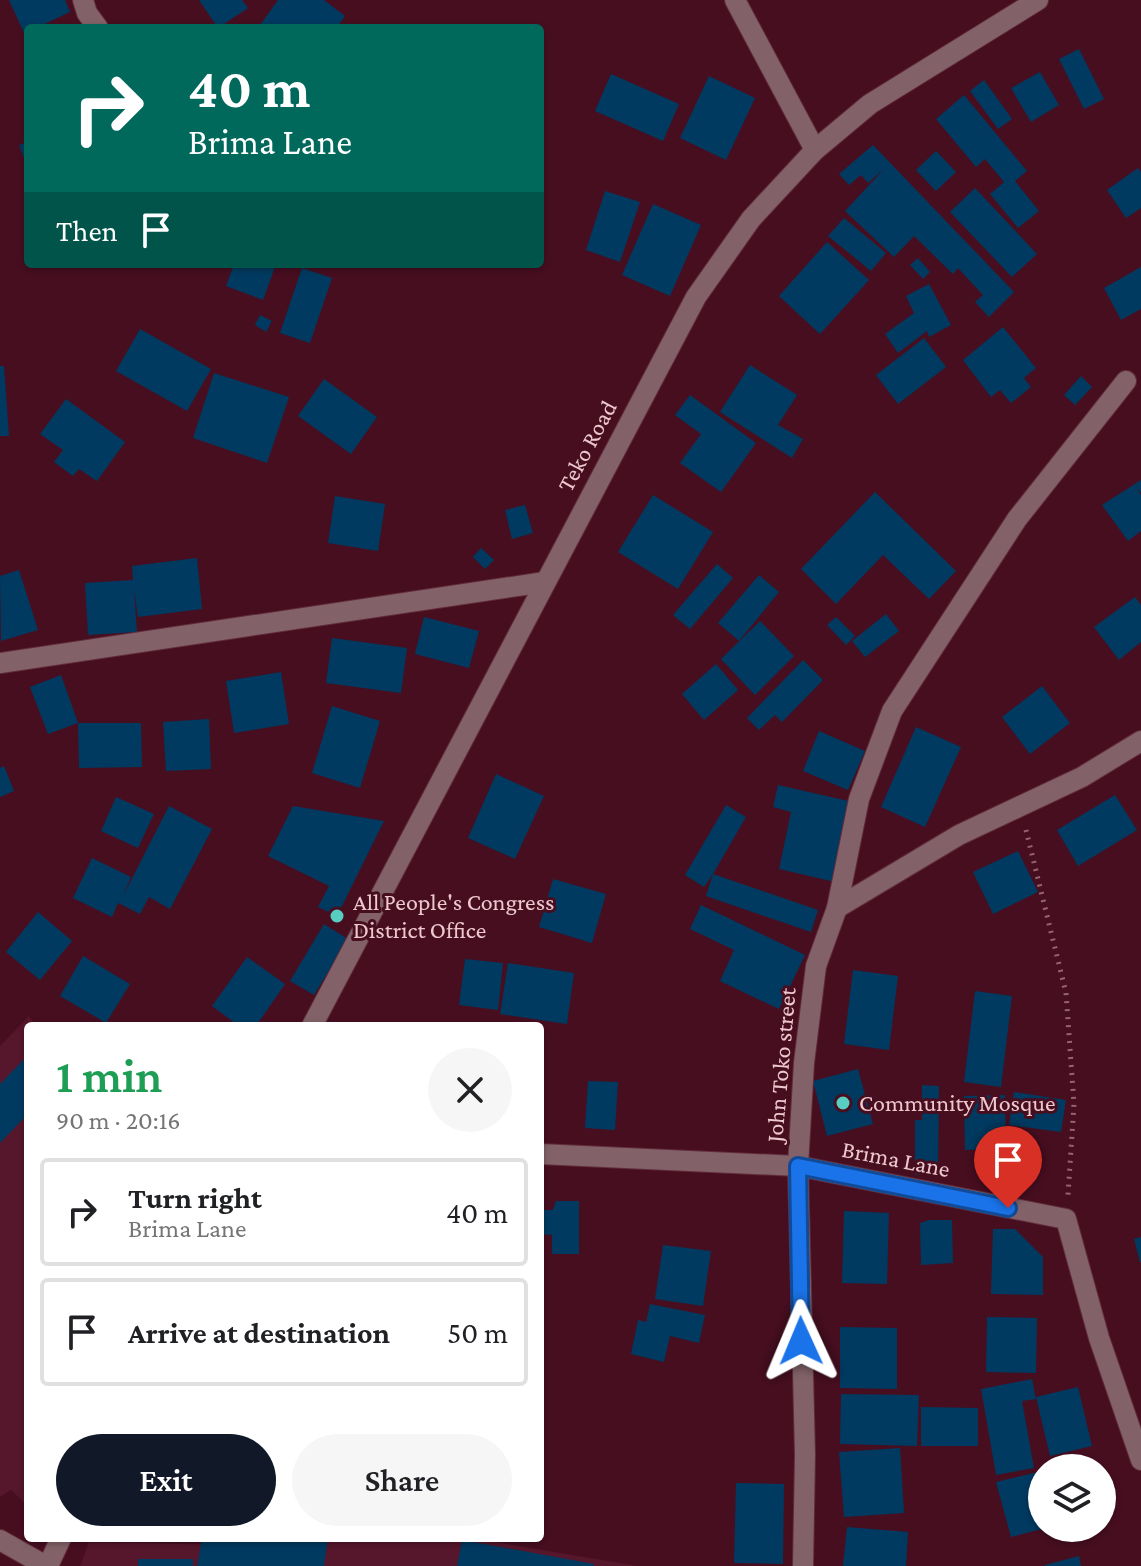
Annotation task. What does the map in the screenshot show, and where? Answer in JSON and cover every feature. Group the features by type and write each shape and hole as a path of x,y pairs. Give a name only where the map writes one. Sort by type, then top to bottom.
{"street":[{"path":"83,0 95,24"},
{"path":"735,0 815,150"},
{"name":"Teko Road","path":"314,1022 696,297 751,219 815,150 870,104 1038,0"},
{"name":"John Toko street","path":"803,1566 805,1455 798,1166 804,1063 816,966 837,908 859,799 892,711 1017,519 1126,381"},
{"path":"0,663 545,582"},
{"path":"837,908 959,835 1082,777 1141,741"},
{"name":"Brima Lane","path":"544,1154 798,1166 1066,1219"},
{"path":"1066,1219 1099,1338 1141,1460"},
{"path":"0,1540 47,1566 59,1542"}],"path":[{"path":"1020,806 1066,993 1074,1104 1066,1219"}],"shaded area":[{"path":"29,1016 33,1022 24,1022 24,1502 11,1490 0,1497 0,1046"},
{"path":"89,1542 285,1546 286,1542 495,1542 638,1566 80,1566"}],"building":[{"path":"9,0 65,0 70,12 44,24 24,24 24,33"},
{"path":"199,0 242,0 248,8 224,24 215,24"},
{"path":"278,0 324,0 345,16 340,24 261,24"},
{"path":"1079,49 1104,99 1084,109 1059,59"},
{"path":"1040,72 1059,105 1031,122 1011,88"},
{"path":"611,74 679,104 663,141 595,111"},
{"path":"709,76 755,98 726,160 680,138"},
{"path":"984,80 1012,119 998,129 970,91"},
{"path":"964,95 1027,171 1015,181 1039,211 1018,228 990,194 1004,182 985,159 976,167 936,119"},
{"path":"873,145 1014,292 989,317 975,302 983,295 958,268 953,274 914,236 894,257 845,211 884,169 868,183 861,175 849,185 839,174"},
{"path":"936,151 956,172 936,191 916,170"},
{"path":"1138,168 1141,172 1141,208 1126,218 1107,190"},
{"path":"975,188 1037,254 1012,277 950,212"},
{"path":"605,191 640,202 620,262 586,250"},
{"path":"653,204 701,225 670,296 622,275"},
{"path":"844,218 886,253 871,271 828,236"},
{"path":"827,242 869,280 820,334 779,296"},
{"path":"918,258 930,272 923,279 910,265"},
{"path":"1141,267 1141,309 1121,320 1104,288"},
{"path":"233,268 275,268 263,300 226,286"},
{"path":"302,268 332,278 310,343 280,333"},
{"path":"929,284 951,325 929,337 927,331 898,353 885,334 914,313 906,296"},
{"path":"260,315 272,321 266,332 255,325"},
{"path":"1003,327 1036,368 1024,378 1031,387 1011,403 1000,390 991,397 963,360"},
{"path":"140,329 211,369 187,411 116,371"},
{"path":"924,338 946,367 898,404 876,375"},
{"path":"750,365 797,395 778,425 803,439 792,458 720,412"},
{"path":"0,366 4,366 9,436 0,436"},
{"path":"214,373 289,397 267,463 193,438"},
{"path":"1081,376 1092,387 1075,405 1064,395"},
{"path":"324,379 377,417 351,454 298,416"},
{"path":"690,395 756,443 721,492 680,463 701,434 675,415"},
{"path":"66,399 125,442 97,481 79,469 73,476 54,462 63,450 40,434"},
{"path":"1141,480 1141,493 1135,485 1141,495 1141,531 1128,541 1102,505"},
{"path":"875,492 956,571 929,599 883,555 836,604 801,569"},
{"path":"653,495 713,532 678,589 618,552"},
{"path":"335,496 385,504 378,551 328,543"},
{"path":"525,505 533,533 512,539 505,510"},
{"path":"481,548 494,560 485,569 473,557"},
{"path":"197,558 202,609 138,617 134,588 137,632 88,635 85,583 133,580 132,566"},
{"path":"717,564 733,578 690,629 673,615"},
{"path":"19,570 38,630 1,641 0,576"},
{"path":"759,575 779,592 739,641 718,623"},
{"path":"1135,597 1141,605 1141,642 1119,660 1094,627"},
{"path":"886,614 899,631 865,657 852,641"},
{"path":"424,617 479,631 469,668 415,654"},
{"path":"836,617 855,636 846,645 827,625"},
{"path":"760,621 794,656 755,695 721,659"},
{"path":"332,638 407,648 401,693 326,683"},
{"path":"803,660 823,680 782,722 775,715 759,730 747,718"},
{"path":"716,664 738,690 704,720 682,694"},
{"path":"281,672 289,724 234,733 226,681"},
{"path":"61,675 78,723 48,734 30,687"},
{"path":"1042,686 1070,723 1030,754 1002,717"},
{"path":"332,706 380,721 360,788 312,773"},
{"path":"209,719 211,769 166,771 163,722"},
{"path":"78,723 141,723 142,767 79,768"},
{"path":"916,727 961,747 925,827 881,807"},
{"path":"819,731 865,751 848,790 803,771"},
{"path":"4,766 14,791 0,797 0,768"},
{"path":"496,774 544,796 515,859 468,838"},
{"path":"778,785 853,802 835,882 779,869 791,812 773,807"},
{"path":"1115,795 1137,830 1078,866 1057,830"},
{"path":"116,797 154,814 138,848 101,831"},
{"path":"726,805 746,817 704,887 685,875"},
{"path":"169,806 212,829 170,909 149,897 140,914 118,903 112,917 73,898 92,858 131,877 123,896"},
{"path":"293,806 384,821 337,916 318,907 329,886 268,856"},
{"path":"1018,851 1038,892 993,914 973,872"},
{"path":"713,874 818,910 811,932 706,896"},
{"path":"553,879 606,894 592,943 539,927"},
{"path":"701,905 805,955 779,1009 720,981 734,950 690,929"},
{"path":"38,912 72,941 40,980 6,952"},
{"path":"324,924 348,939 314,995 290,981"},
{"path":"83,956 130,984 107,1022 60,996"},
{"path":"247,957 285,984 259,1022 234,1022 212,1006"},
{"path":"465,959 503,963 498,1010 459,1005"},
{"path":"508,963 574,973 567,1024 500,1014"},
{"path":"853,970 898,976 889,1050 844,1044"},
{"path":"975,991 1012,996 1001,1087 964,1082"},
{"path":"24,1059 24,1118 0,1143 0,1084"},
{"name":"Community Mosque","path":"858,1069 873,1124 827,1136 813,1081"},
{"path":"588,1081 618,1082 615,1130 585,1128"},
{"path":"922,1085 939,1086 938,1175 915,1175 915,1120 922,1120"},
{"path":"1014,1092 1066,1100 1061,1132 1009,1125"},
{"path":"1005,1095 1006,1149 965,1150 964,1096"},
{"path":"556,1201 579,1201 579,1254 552,1254 552,1235 544,1234 544,1210 553,1210"},
{"path":"844,1211 889,1213 887,1284 842,1283"},
{"path":"952,1220 953,1263 921,1265 920,1223"},
{"path":"993,1229 1015,1229 1043,1257 1043,1295 991,1294"},
{"path":"1141,1237 1141,1262 1140,1262 1134,1239"},
{"path":"663,1245 711,1251 703,1306 655,1299"},
{"path":"650,1304 705,1315 699,1343 670,1336 664,1362 631,1354 638,1320 646,1322"},
{"path":"987,1317 1037,1318 1036,1373 986,1372"},
{"path":"840,1327 897,1328 897,1389 840,1388"},
{"path":"1032,1379 1036,1399 1022,1401 1031,1454 1028,1454 1028,1469 996,1475 981,1389"},
{"path":"1078,1387 1092,1446 1050,1454 1036,1397"},
{"path":"841,1394 919,1395 917,1446 840,1444"},
{"path":"921,1407 978,1408 978,1446 921,1446"},
{"path":"900,1448 904,1513 844,1517 839,1452"},
{"path":"1028,1474 1028,1533 1011,1537 996,1482"},
{"path":"736,1483 784,1484 783,1564 734,1563"},
{"path":"847,1527 908,1532 906,1566 843,1566"},
{"path":"201,1542 327,1542 324,1566 197,1566"},
{"path":"462,1542 594,1564 594,1566 457,1566"},
{"path":"1079,1556 1081,1566 1045,1566 1045,1565"},
{"path":"138,1559 193,1559 193,1566 138,1566"}],"place":[{"name":"All People's Congress District Office","path":"337,916"},
{"name":"Community Mosque","path":"843,1103"}],"route":[{"path":"801,1341 798,1166 1008,1208"}]}
